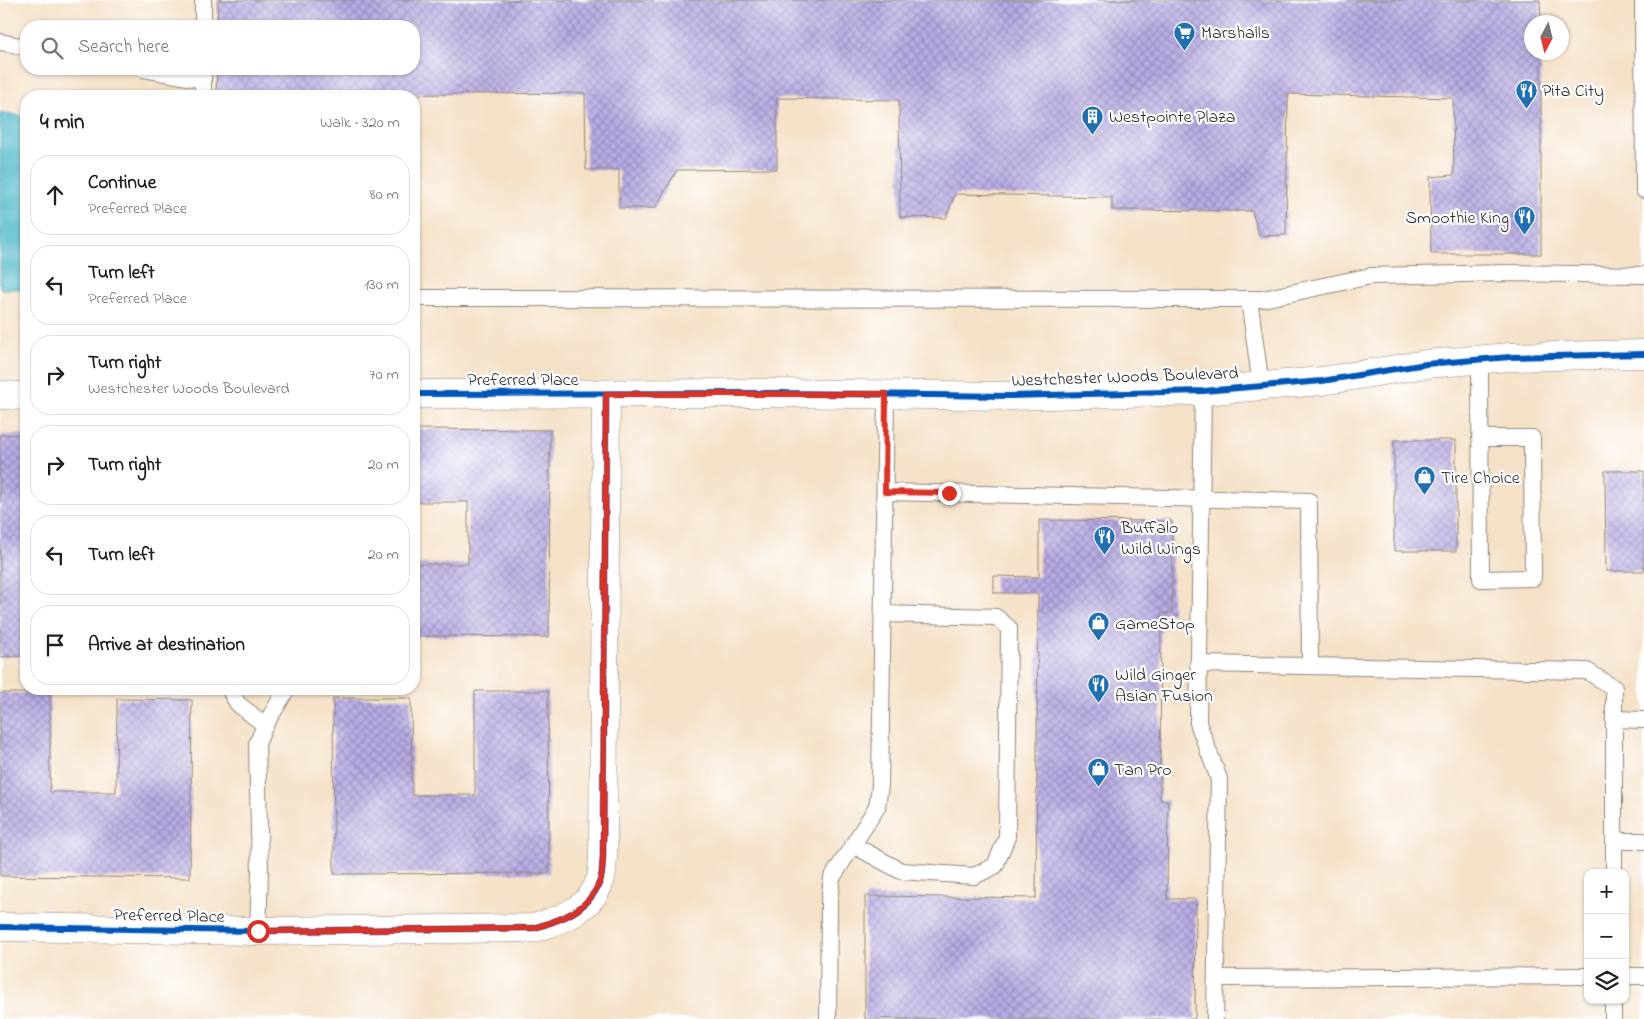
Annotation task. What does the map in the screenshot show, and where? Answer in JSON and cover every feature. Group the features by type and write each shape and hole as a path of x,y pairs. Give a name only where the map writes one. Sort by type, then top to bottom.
{"street":[{"name":"Westchester Woods Boulevard","path":"606,394 1010,396 1203,391 1322,381 1426,364 1480,359 1644,354"},
{"name":"Preferred Place","path":"0,927 258,931 534,928 561,920 585,905 600,881 603,857 606,394 420,394"},
{"path":"0,395 20,396"}],"lane":[{"path":"203,0 203,20"},
{"path":"1643,0 1644,190"},
{"path":"0,42 20,46"},
{"path":"171,75 203,82"},
{"path":"420,298 1263,299 1371,276 1644,275"},
{"path":"1249,299 1261,386"},
{"path":"1480,359 1480,438 1481,578 1533,578 1532,438 1480,438"},
{"path":"1203,391 1198,723 1219,779 1215,1019"},
{"path":"828,1019 829,901 832,878 877,807 880,786 886,394"},
{"path":"885,492 1309,501 1310,666"},
{"path":"853,845 901,871 974,876 995,866 1007,837 1009,628 996,616 883,614"},
{"path":"1198,664 1587,671 1614,688 1614,869"},
{"path":"233,695 238,704 265,725"},
{"path":"258,931 260,872 257,744 265,725 283,695"},
{"path":"1614,719 1644,720"},
{"path":"1614,841 1644,840"},
{"path":"1216,978 1584,976"},
{"path":"1629,976 1644,976"},
{"path":"1613,1004 1613,1019"}],"water":[{"path":"0,112 20,116 20,289 0,289"}],"building":[{"name":"Westpointe Plaza","path":"218,0 1540,0 1541,15 1524,15 1524,60 1541,60 1541,254 1431,254 1430,177 1454,175 1453,98 1288,94 1286,235 1259,236 1252,211 1112,210 1112,197 955,194 946,218 900,217 899,100 777,98 777,169 677,170 655,208 619,208 619,170 586,170 585,93 420,94 420,90 216,90 217,75 420,75 420,20 217,20"},
{"path":"420,429 550,430 549,637 420,636 420,564 468,564 468,502 420,502"},
{"path":"20,434 20,656 0,657 0,435"},
{"name":"Tire Choice","path":"1394,440 1456,440 1456,551 1394,551"},
{"path":"1605,471 1644,471 1644,571 1606,571"},
{"path":"1039,520 1172,521 1172,613 1161,613 1160,800 1168,800 1167,899 1196,899 1195,1019 865,1019 865,896 1036,898 1038,593 994,593 994,576 1039,577"},
{"path":"475,691 548,691 549,873 334,874 333,698 411,698 412,795 475,795"},
{"path":"0,693 50,695 50,792 116,792 117,699 192,700 190,878 0,876"}],"cycle path":[{"path":"420,394 776,393 1010,396 1203,391 1322,381 1426,364 1510,357 1644,354"},
{"path":"0,927 258,931 534,928 564,917 582,907 595,891 600,881 603,857 606,394"}],"place":[{"name":"Marshalls","path":"1185,51"},
{"name":"Pita City","path":"1526,109"},
{"name":"Westpointe Plaza","path":"1093,135"},
{"name":"Smoothie King","path":"1525,236"},
{"name":"Tire Choice","path":"1425,496"},
{"name":"Buffalo Wild Wings","path":"1105,556"},
{"name":"GameStop","path":"1099,642"},
{"name":"Wild Ginger Asian Fusion","path":"1099,703"},
{"name":"Tan Pro","path":"1098,788"}],"route":[{"path":"258,931 534,928 561,920 585,905 600,881 603,857 606,394 886,394 885,492 949,493"}]}
